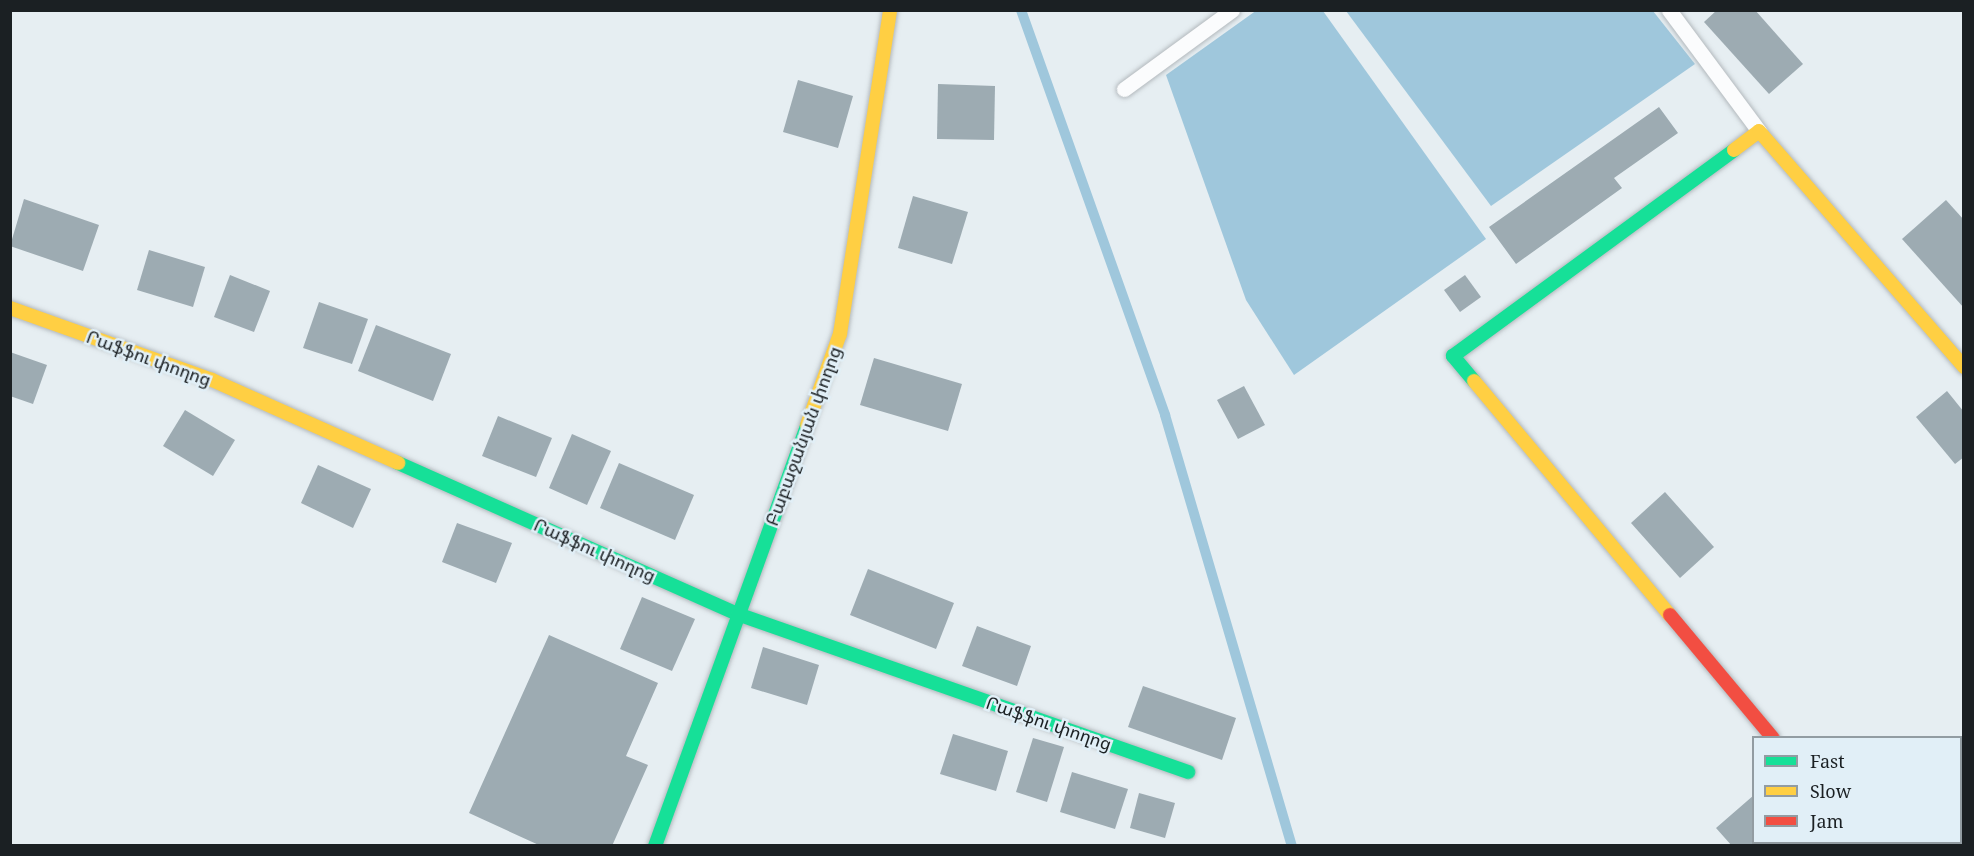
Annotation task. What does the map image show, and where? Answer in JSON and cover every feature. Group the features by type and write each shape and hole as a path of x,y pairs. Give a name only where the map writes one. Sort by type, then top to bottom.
{"street":[{"name":"Բաբաջանյան փողոց","path":"655,846 840,334 890,10"},
{"path":"1771,736 1453,356 1760,131 1964,368"},
{"name":"Րաֆֆու փողոց","path":"10,309 212,380 740,615 1188,772"}],"lane":[{"path":"1124,89 1232,10"},
{"path":"1669,10 1760,131"}],"water":[{"path":"1257,10 1323,11 1486,239 1294,375 1246,300 1166,75"},
{"path":"1346,11 1653,11 1695,64 1491,206"}],"building":[{"path":"1717,10 1755,10 1803,64 1769,94 1704,22"},
{"path":"798,80 853,96 838,148 783,132"},
{"path":"938,84 995,86 994,140 937,139"},
{"path":"1659,107 1678,133 1614,178 1622,188 1516,264 1489,227"},
{"path":"913,196 968,212 952,264 898,248"},
{"path":"24,199 99,225 83,271 10,246"},
{"path":"1946,200 1964,220 1964,308 1902,239"},
{"path":"149,250 205,267 193,307 137,290"},
{"path":"230,275 270,291 254,332 214,317"},
{"path":"1465,275 1481,297 1460,312 1444,290"},
{"path":"319,302 368,319 352,364 303,348"},
{"path":"376,325 451,354 433,401 358,371"},
{"path":"10,352 47,365 33,404 10,396"},
{"path":"874,358 962,384 948,431 860,405"},
{"path":"1244,386 1265,425 1238,439 1217,400"},
{"path":"1947,391 1964,412 1964,457 1955,464 1916,417"},
{"path":"185,410 235,440 213,476 163,446"},
{"path":"498,416 552,438 536,477 482,456"},
{"path":"572,434 611,451 587,505 549,488"},
{"path":"619,463 694,495 675,540 600,508"},
{"path":"318,465 371,489 353,528 301,503"},
{"path":"1665,492 1714,547 1680,578 1631,523"},
{"path":"457,523 512,543 496,583 442,562"},
{"path":"868,569 954,603 936,649 850,615"},
{"path":"642,597 695,619 672,671 620,649"},
{"path":"977,626 1031,646 1017,686 962,666"},
{"path":"549,635 658,683 626,756 648,765 612,846 541,846 469,813"},
{"path":"763,647 819,665 807,705 751,688"},
{"path":"1143,686 1236,718 1222,760 1128,727"},
{"path":"953,734 1008,751 996,791 940,774"},
{"path":"1033,738 1064,747 1047,802 1016,792"},
{"path":"1072,772 1128,789 1115,829 1060,812"},
{"path":"1139,793 1175,803 1165,838 1130,828"},
{"path":"1752,797 1752,844 1810,844 1732,846 1716,828"}],"waterway":[{"path":"1021,10 1165,415 1292,846"}],"traffic: fast":[{"path":"1474,381 1453,356 1734,150"},
{"path":"655,846 807,425"},
{"path":"398,463 740,615 1188,772"}],"traffic: slow":[{"path":"807,425 840,334 890,10"},
{"path":"1734,150 1759,131 1964,367"},
{"path":"10,308 212,380 398,463"},
{"path":"1474,381 1670,615"}],"traffic: jam":[{"path":"1670,615 1771,736"}]}
